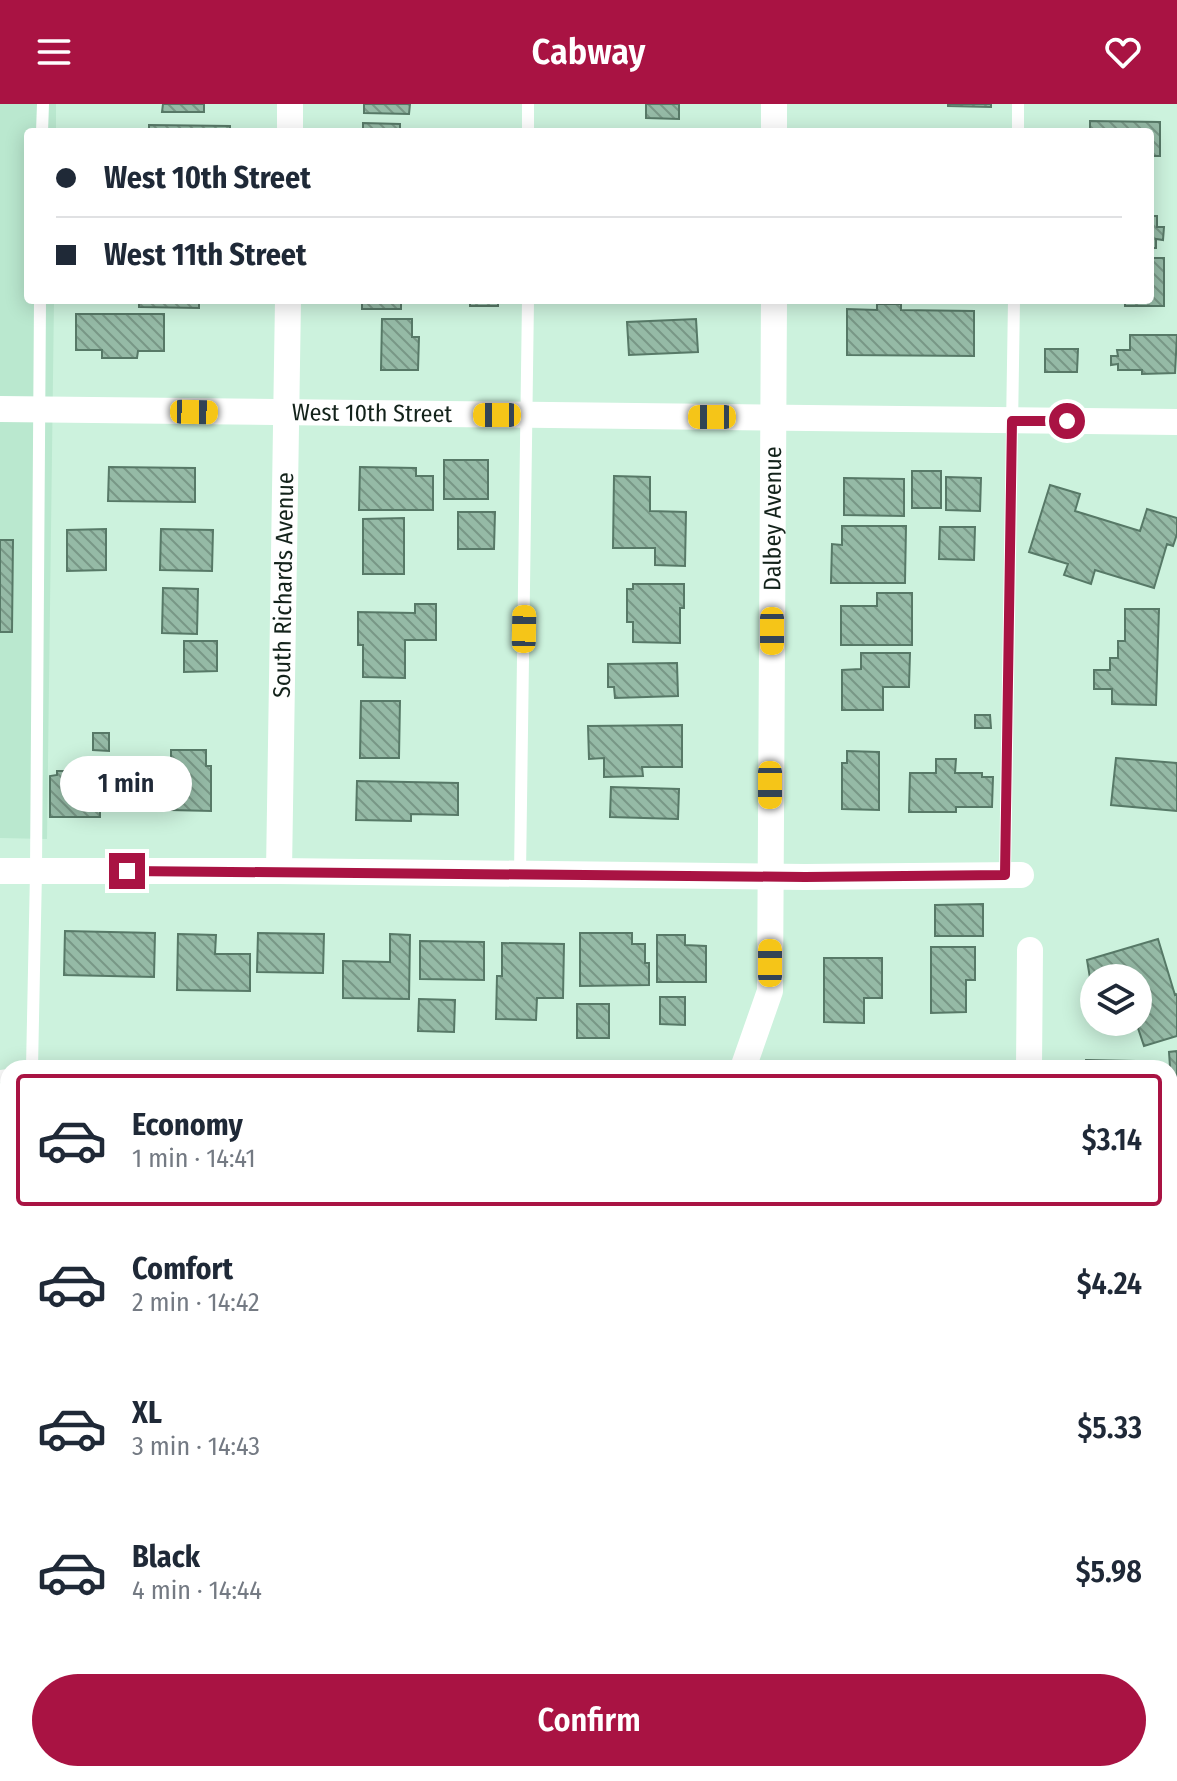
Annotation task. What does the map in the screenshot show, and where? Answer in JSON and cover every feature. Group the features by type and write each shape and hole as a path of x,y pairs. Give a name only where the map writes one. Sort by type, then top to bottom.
{"street":[{"path":"290,104 290,128"},
{"path":"774,104 774,128"},
{"name":"South Richards Avenue","path":"279,871 288,304"},
{"name":"Dalbey Avenue","path":"746,1060 770,991 774,304"},
{"name":"West 10th Street","path":"0,409 1177,422"},
{"path":"0,871 1013,875"},
{"path":"1029,1060 1030,950"}],"lane":[{"path":"42,128 43,104"},
{"path":"528,104 528,128"},
{"path":"1018,104 1018,128"},
{"path":"32,1060 40,304"},
{"path":"520,874 528,304"},
{"path":"1013,875 1014,304"}],"shaded area":[{"path":"0,104 56,104 56,128 24,128 24,304 54,304 47,839 0,838"}],"building":[{"path":"163,104 204,104 204,112 162,112"},
{"path":"364,104 410,104 409,114 364,113"},
{"path":"646,104 679,104 679,119 646,118"},
{"path":"991,104 991,107 948,106"},
{"path":"1090,121 1160,122 1160,156 1154,156 1154,128 1090,128"},
{"path":"363,123 400,124 400,128 363,128"},
{"path":"149,125 230,126 230,128 149,128"},
{"path":"1154,216 1157,216 1157,227 1164,227 1163,240 1156,239 1156,248"},
{"path":"1154,258 1164,258 1164,306 1125,306 1154,304"},
{"path":"139,304 199,304 199,308 139,307"},
{"path":"362,304 401,304 401,309 362,309"},
{"path":"470,304 498,304 498,306"},
{"path":"877,304 901,304 901,310 974,311 974,356 847,355 847,309 877,310"},
{"path":"76,314 164,314 164,351 138,351 137,358 102,358 102,350 76,350"},
{"path":"382,319 412,319 412,337 419,337 418,370 381,370"},
{"path":"696,319 698,352 629,355 627,322"},
{"path":"1130,335 1177,335 1175,373 1142,374 1142,370 1118,370 1118,364 1111,365 1111,356 1118,356 1117,350 1130,350"},
{"path":"1045,349 1078,349 1077,372 1045,372"},
{"path":"444,460 488,460 488,499 444,499"},
{"path":"109,467 195,468 195,502 108,501"},
{"path":"360,467 416,468 416,476 433,476 433,510 359,510"},
{"path":"912,471 941,471 941,508 912,508"},
{"path":"614,476 650,477 650,511 686,512 685,566 655,565 655,548 613,548"},
{"path":"946,477 981,478 980,511 946,510"},
{"path":"844,478 904,479 904,516 844,515"},
{"path":"1050,485 1080,494 1075,511 1140,531 1147,509 1177,518 1177,534 1173,546 1167,544 1154,588 1095,570 1091,584 1064,575 1068,564 1029,552"},
{"path":"458,512 495,512 494,549 458,549"},
{"path":"404,518 404,574 363,574 363,519"},
{"path":"842,526 906,526 905,583 831,583 832,544 842,545"},
{"path":"940,527 975,527 974,560 939,559"},
{"path":"106,529 106,570 67,571 67,530"},
{"path":"161,529 213,530 212,571 160,570"},
{"path":"0,540 13,540 12,632 0,632"},
{"path":"633,584 684,584 680,643 633,642 633,622 627,622 627,589 633,589"},
{"path":"163,588 198,589 197,634 162,633"},
{"path":"877,593 912,593 912,645 841,645 841,606 877,606"},
{"path":"415,604 436,604 436,640 405,640 405,678 363,677 363,645 358,645 358,612 415,613"},
{"path":"1125,609 1159,609 1156,705 1112,704 1112,689 1094,689 1094,670 1110,670 1110,658 1118,658 1118,641 1125,641"},
{"path":"184,641 217,641 217,671 184,672"},
{"path":"861,653 910,653 909,687 883,687 883,710 842,710 842,670 861,669"},
{"path":"677,663 678,696 615,698 614,687 608,687 608,664"},
{"path":"361,701 400,701 399,758 360,758"},
{"path":"975,715 990,715 991,728 975,728"},
{"path":"682,725 682,767 642,767 643,776 604,777 604,758 589,759 588,726"},
{"path":"93,733 109,733 109,751 93,750"},
{"path":"171,750 206,750 206,766 211,766 211,811 171,810"},
{"path":"847,751 879,752 879,810 842,809 842,763 847,763"},
{"path":"1116,758 1177,763 1177,811 1111,805"},
{"path":"936,759 956,759 955,773 982,773 982,777 993,777 992,807 956,807 956,812 909,812 910,773 936,773"},
{"path":"57,771 128,774 127,810 100,810 100,817 50,817 50,776 57,775"},
{"path":"357,781 458,783 458,815 411,814 411,821 356,820"},
{"path":"611,787 679,789 678,819 610,817"},
{"path":"983,904 983,936 935,936 935,905"},
{"path":"65,931 155,933 154,977 64,975"},
{"path":"258,933 324,934 323,973 257,972"},
{"path":"580,933 632,933 632,944 645,944 649,985 580,986"},
{"path":"178,934 216,935 215,954 250,954 250,991 177,990"},
{"path":"390,934 410,935 409,999 343,998 343,961 390,962"},
{"path":"657,935 685,935 685,945 706,946 706,982 657,982"},
{"path":"1158,939 1177,994 1177,1036 1144,1046 1141,1036 1152,1036 1152,964 1088,964 1087,960"},
{"path":"420,941 484,942 484,980 420,979"},
{"path":"502,943 564,944 563,998 537,998 536,1020 496,1019 497,976 502,976"},
{"path":"931,947 975,947 975,980 966,980 966,1012 931,1013"},
{"path":"824,958 882,958 882,998 864,998 864,1023 824,1022"},
{"path":"660,997 685,997 685,1025 660,1024"},
{"path":"419,999 455,1000 454,1032 418,1031"},
{"path":"577,1004 609,1004 609,1038 577,1038"},
{"path":"1177,1051 1177,1060 1170,1060 1169,1052"}],"route":[{"path":"127,871 805,877 1005,875 1012,421 1067,421"}]}
